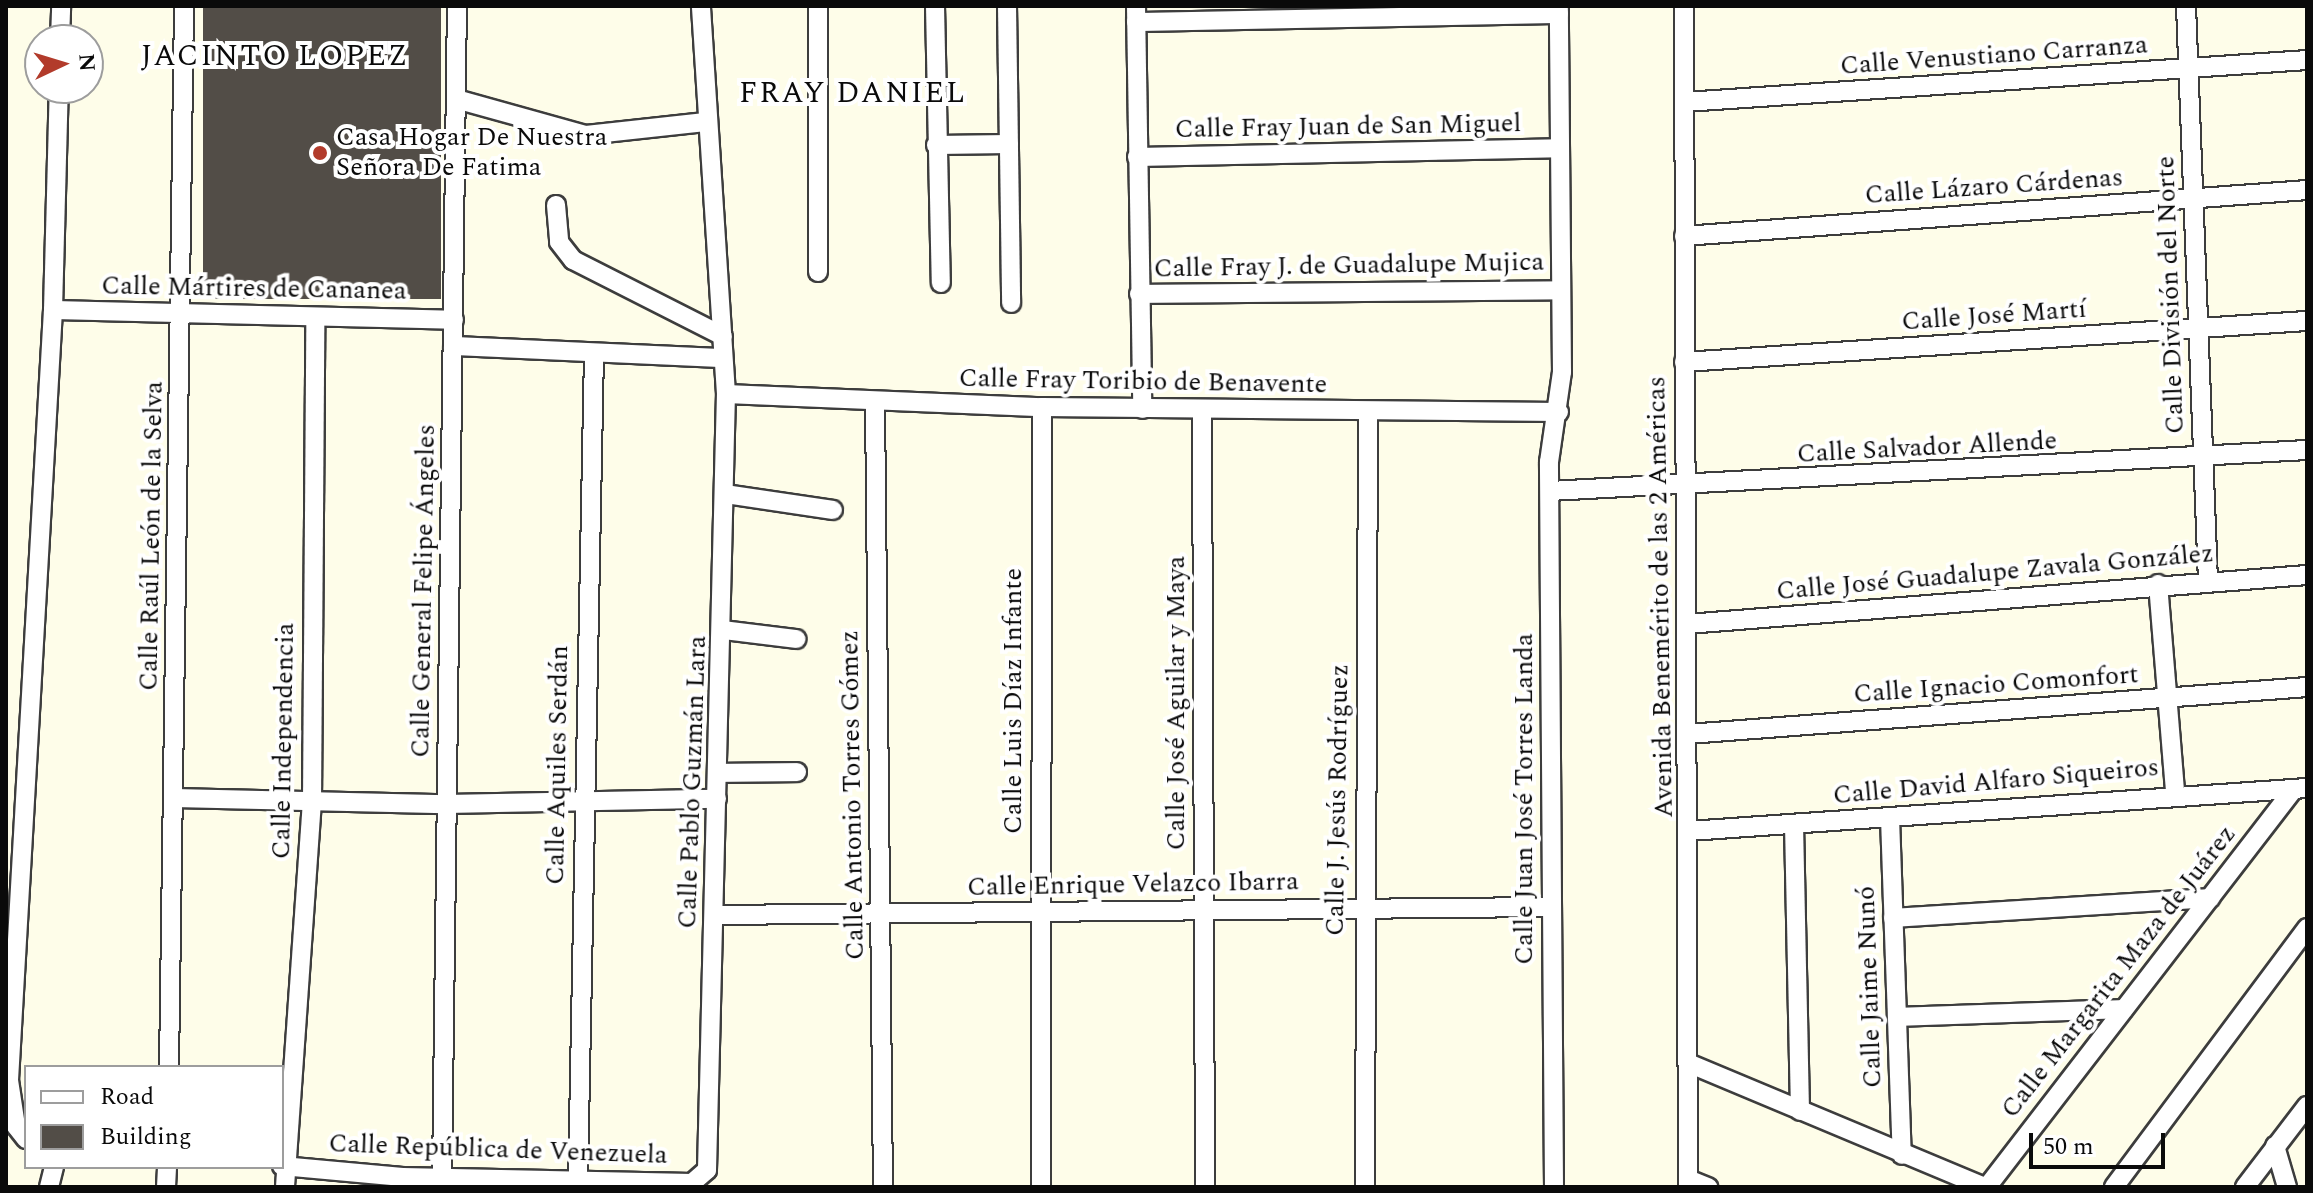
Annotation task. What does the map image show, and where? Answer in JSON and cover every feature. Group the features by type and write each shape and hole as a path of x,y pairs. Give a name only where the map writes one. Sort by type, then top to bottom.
{"street":[{"name":"Calle Raúl León de la Selva","path":"169,1065 184,6"},
{"name":"Calle General Felipe Ángeles","path":"442,1177 457,6"},
{"path":"701,6 705,122 726,394"},
{"path":"818,6 818,272"},
{"path":"935,6 941,283"},
{"path":"1007,6 1011,303"},
{"name":"Avenida Benemérito de las 2 Américas","path":"1684,6 1688,1183"},
{"name":"Calle División del Norte","path":"2186,6 2208,581"},
{"path":"1142,409 1136,14 1559,10"},
{"name":"Calle Juan José Torres Landa","path":"1554,1187 1549,447 1559,412 1559,10"},
{"name":"Calle Venustiano Carranza","path":"1685,102 2307,60"},
{"path":"456,99 586,135 705,122"},
{"path":"24,1136 16,1126 9,1080 53,310 59,104"},
{"path":"936,145 1009,144"},
{"name":"Calle Fray Juan de San Miguel","path":"1137,157 1559,148"},
{"name":"Calle Lázaro Cárdenas","path":"1684,236 2307,190"},
{"path":"556,205 559,242 573,260 723,336"},
{"name":"Calle Fray J. de Guadalupe Mujica","path":"1139,294 1560,290"},
{"name":"Calle Mártires de Cananea","path":"53,310 454,320"},
{"name":"Calle Independencia","path":"285,1187 284,1166 312,803 315,317"},
{"name":"Calle José Martí","path":"1684,362 2307,321"},
{"path":"453,346 722,358"},
{"name":"Calle Aquiles Serdán","path":"578,1178 582,801 594,353"},
{"name":"Calle Fray Toribio de Benavente","path":"726,394 1042,407 1559,412"},
{"name":"Calle Pablo Guzmán Lara","path":"707,1170 723,630 726,394"},
{"name":"Calle Antonio Torres Gómez","path":"875,402 883,1187"},
{"name":"Calle Luis Díaz Infante","path":"1041,1187 1038,912 1042,407"},
{"name":"Calle José Aguilar y Maya","path":"1202,410 1205,1187"},
{"name":"Calle J. Jesús Rodríguez","path":"1365,1187 1362,909 1368,412"},
{"name":"Calle Salvador Allende","path":"1550,491 1685,487 2202,459 2307,450"},
{"path":"725,494 833,510"},
{"name":"Calle José Guadalupe Zavala González","path":"1687,624 2158,584 2307,575"},
{"path":"2158,584 2175,793"},
{"path":"723,630 796,639"},
{"name":"Calle Ignacio Comonfort","path":"1688,734 2307,687"},
{"path":"719,773 797,772"},
{"name":"Calle David Alfaro Siqueiros","path":"1689,831 1890,818 2175,793 2300,789"},
{"name":"Calle Margarita Maza de Juárez","path":"1986,1187 2210,898 2300,789"},
{"path":"174,798 446,804 717,799"},
{"name":"Calle Jaime Nunó","path":"1890,818 1902,1155"},
{"path":"1794,824 1800,1111"},
{"path":"1893,918 2210,898"},
{"name":"Calle Enrique Velazco Ibarra","path":"715,915 1551,907"},
{"path":"2114,1187 2307,928"},
{"path":"1897,1017 2124,1009"},
{"path":"1688,1063 1902,1155 1936,1178 1986,1187"},
{"path":"2245,1187 2307,1106"},
{"path":"2275,1146 2287,1187"},
{"name":"Calle República de Venezuela","path":"284,1166 402,1182 442,1177 510,1182 578,1178 675,1185 700,1180 707,1170"},
{"path":"1688,1183 1708,1187"}],"building":[{"name":"Casa Hogar De Nuestra Señora De Fatima","path":"203,6 441,6 441,299 203,299"}],"place":[{"name":"Casa Hogar De Nuestra Señora De Fatima","path":"320,153"}],"district":[{"name":"JACINTO LOPEZ","path":"275,56"},
{"name":"FRAY DANIEL","path":"853,93"}]}
